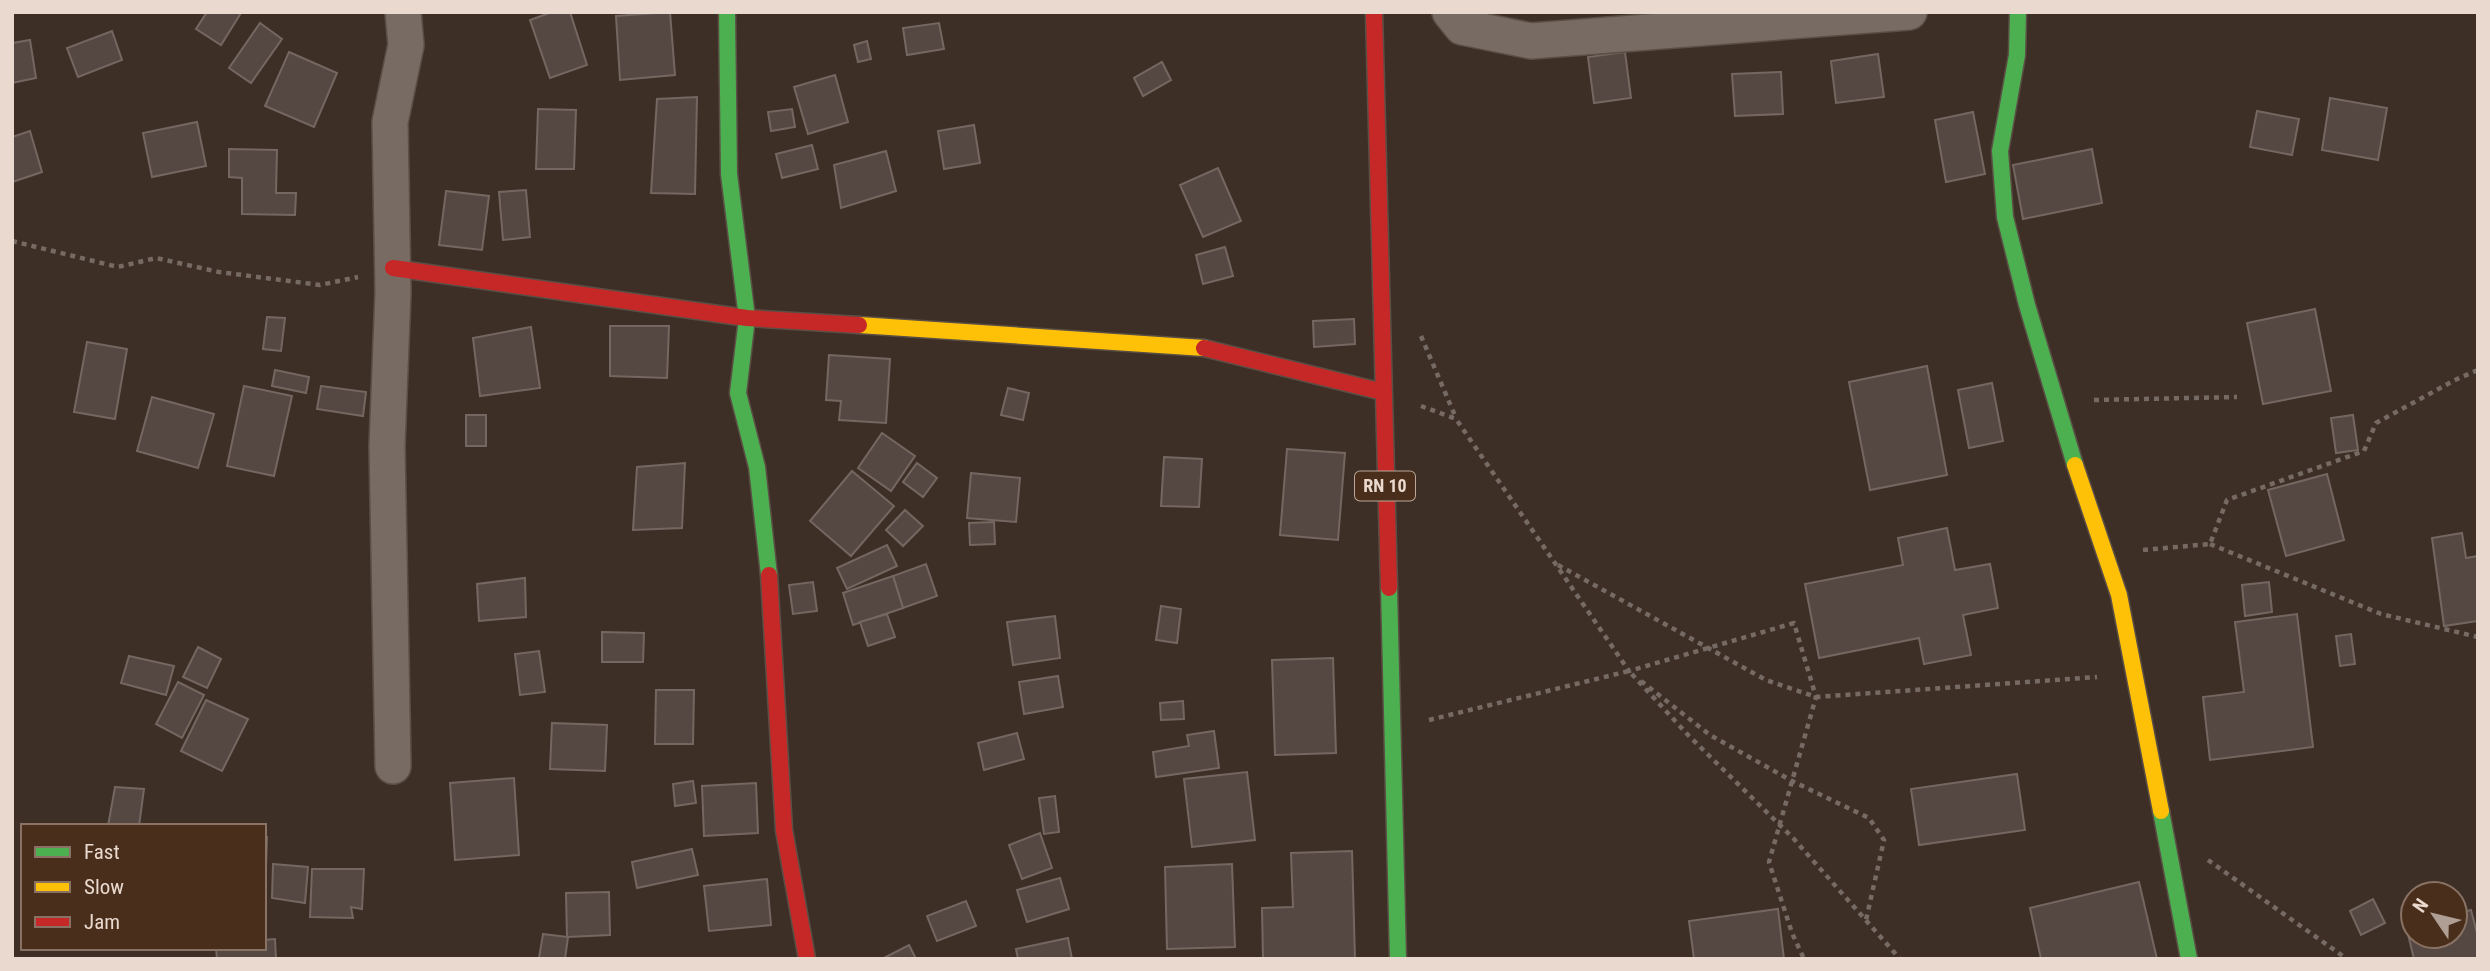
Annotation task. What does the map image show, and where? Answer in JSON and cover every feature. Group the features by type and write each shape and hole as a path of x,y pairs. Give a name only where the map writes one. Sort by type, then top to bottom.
{"street":[{"path":"393,766 387,446 393,268 390,122 406,45 403,12"},
{"path":"726,12 729,174 747,318 738,393 757,467 768,553 784,830 807,959"},
{"name":"RN 10","path":"1374,12 1398,959"},
{"path":"1450,12 1462,27 1531,41 1909,12"},
{"path":"2018,12 2017,55 2000,151 2005,217 2026,305 2119,595 2189,959"},
{"path":"393,268 747,318 1200,347 1382,392"}],"path":[{"path":"12,241 118,267 156,258 219,272 320,285 393,268"},
{"path":"1381,315 1422,337 1456,419 1629,671 1689,736 1779,825 1900,959"},
{"path":"2210,544 2227,500 2364,451 2375,423 2478,370"},
{"path":"1382,392 1456,419"},
{"path":"2055,401 2237,397"},
{"path":"2104,553 2210,544 2381,614 2478,637"},
{"path":"1558,565 1766,680 1816,697 2134,675"},
{"path":"1391,730 1629,671 1794,623 1816,697 1769,862 1792,933 1804,959"},
{"path":"1629,671 1710,735 1869,818 1884,840 1866,921"},
{"path":"2164,830 2347,959"}],"building":[{"path":"207,12 241,13 221,45 196,29"},
{"path":"552,12 570,12 587,65 550,78 530,20"},
{"path":"670,12 675,75 620,80 616,16"},
{"path":"260,23 282,39 251,83 229,68"},
{"path":"939,23 944,49 907,55 903,28"},
{"path":"112,31 122,60 78,77 67,48"},
{"path":"30,40 36,78 12,83 12,43"},
{"path":"867,41 871,59 858,62 854,45"},
{"path":"289,52 337,73 314,127 265,106"},
{"path":"1625,52 1631,98 1594,103 1588,57"},
{"path":"1878,54 1884,97 1836,103 1831,61"},
{"path":"1162,62 1171,80 1143,96 1134,78"},
{"path":"1781,72 1783,114 1735,116 1732,74"},
{"path":"835,75 848,122 808,134 794,87"},
{"path":"697,97 695,194 651,193 657,99"},
{"path":"2330,98 2387,108 2378,160 2322,150"},
{"path":"538,109 576,110 574,169 536,169"},
{"path":"792,109 795,127 771,131 768,112"},
{"path":"2257,111 2299,119 2292,155 2250,147"},
{"path":"1973,112 1985,174 1946,182 1935,120"},
{"path":"197,122 206,166 152,177 143,133"},
{"path":"974,125 980,163 944,169 938,131"},
{"path":"30,131 42,172 12,182 12,137"},
{"path":"812,145 818,169 782,178 776,154"},
{"path":"229,149 277,150 276,193 296,193 295,215 242,214 242,178 229,177"},
{"path":"2092,149 2102,203 2023,219 2013,165"},
{"path":"886,151 896,191 841,208 834,165"},
{"path":"1218,168 1241,221 1203,237 1180,185"},
{"path":"526,190 530,237 503,240 499,192"},
{"path":"446,191 489,196 482,250 439,245"},
{"path":"1225,247 1233,276 1203,284 1196,255"},
{"path":"2315,309 2331,391 2263,404 2247,323"},
{"path":"267,317 285,318 281,351 263,349"},
{"path":"1354,319 1355,344 1314,347 1313,321"},
{"path":"610,326 669,326 667,378 610,376"},
{"path":"531,327 540,388 480,396 473,338"},
{"path":"87,342 127,349 115,419 74,412"},
{"path":"829,355 890,359 886,423 839,420 841,401 826,400"},
{"path":"1927,366 1947,475 1870,490 1849,382"},
{"path":"275,370 309,377 306,393 272,386"},
{"path":"1992,383 2003,441 1969,448 1958,390"},
{"path":"244,386 292,396 274,476 227,466"},
{"path":"321,386 366,392 363,416 317,409"},
{"path":"1008,388 1029,393 1023,420 1001,415"},
{"path":"152,397 214,414 198,468 137,451"},
{"path":"466,415 486,415 486,446 466,446"},
{"path":"2353,415 2358,450 2336,453 2331,418"},
{"path":"882,433 915,456 891,491 858,468"},
{"path":"1287,449 1345,453 1338,540 1280,535"},
{"path":"1164,457 1202,459 1199,507 1161,506"},
{"path":"685,463 682,528 633,530 637,467"},
{"path":"917,463 937,478 923,497 903,482"},
{"path":"852,471 894,506 851,556 810,521"},
{"path":"971,473 1020,478 1016,522 967,518"},
{"path":"2327,474 2344,540 2286,556 2268,490"},
{"path":"905,510 923,526 903,546 886,530"},
{"path":"994,522 995,544 970,545 969,523"},
{"path":"1947,528 1955,570 1990,564 1998,608 1963,615 1971,655 1924,664 1919,638 1819,658 1805,584 1903,565 1898,538"},
{"path":"2462,533 2466,558 2478,556 2478,621 2444,626 2432,538"},
{"path":"887,545 897,566 847,589 837,568"},
{"path":"926,564 937,596 903,608 893,576"},
{"path":"893,576 903,608 853,625 843,593"},
{"path":"525,578 526,617 479,621 477,584"},
{"path":"813,582 817,611 793,614 789,585"},
{"path":"2269,582 2272,612 2245,616 2242,585"},
{"path":"1161,606 1181,609 1177,643 1156,640"},
{"path":"887,614 895,637 868,646 860,622"},
{"path":"2297,614 2313,747 2210,760 2203,697 2244,692 2235,622"},
{"path":"1055,616 1060,658 1013,665 1007,622"},
{"path":"602,632 644,633 643,662 602,662"},
{"path":"2351,634 2355,664 2340,666 2336,636"},
{"path":"198,647 221,659 207,688 183,677"},
{"path":"539,651 545,692 520,695 515,654"},
{"path":"129,656 174,666 166,695 121,683"},
{"path":"1333,658 1336,753 1275,755 1272,660"},
{"path":"1058,676 1063,707 1024,714 1019,682"},
{"path":"178,682 204,695 182,738 156,724"},
{"path":"656,690 694,690 693,744 655,744"},
{"path":"206,700 248,719 222,771 181,751"},
{"path":"1183,701 1184,719 1161,720 1160,703"},
{"path":"552,723 607,725 605,771 550,769"},
{"path":"1214,731 1219,768 1156,777 1153,752 1189,746 1187,735"},
{"path":"1017,733 1024,759 984,770 978,743"},
{"path":"1247,772 1255,840 1192,847 1184,779"},
{"path":"2017,774 2025,830 1919,845 1911,789"},
{"path":"514,778 519,855 455,860 450,783"},
{"path":"693,781 696,803 675,806 673,784"},
{"path":"756,783 758,833 704,836 702,786"},
{"path":"115,787 144,789 139,824 108,824"},
{"path":"1055,796 1059,832 1044,834 1039,798"},
{"path":"1040,833 1052,868 1022,879 1009,845"},
{"path":"692,849 698,875 637,888 632,862"},
{"path":"1352,851 1355,959 1263,959 1262,908 1293,907 1291,853"},
{"path":"273,864 308,867 305,903 272,898"},
{"path":"1232,864 1235,947 1167,949 1165,867"},
{"path":"312,869 364,869 362,909 351,907 353,918 310,917"},
{"path":"1060,878 1069,909 1027,922 1017,890"},
{"path":"767,879 771,925 709,931 704,886"},
{"path":"2139,882 2157,959 2041,959 2030,908"},
{"path":"609,892 610,935 567,937 566,893"},
{"path":"2373,899 2385,923 2361,935 2350,911"},
{"path":"966,901 976,926 937,941 927,916"},
{"path":"1778,909 1784,959 1694,959 1689,921"},
{"path":"2469,910 2478,937 2478,959 2414,959 2412,950 2469,950"},
{"path":"543,934 568,937 565,959 539,958"},
{"path":"1068,938 1072,959 1018,959 1016,949"},
{"path":"275,939 276,959 217,959 216,950 266,950 266,940"},
{"path":"909,945 916,959 882,959"}],"traffic: fast":[{"path":"727,12 729,174 747,318 738,393 757,467 769,575"},
{"path":"2018,12 2017,55 2000,151 2005,217 2027,305 2075,465"},
{"path":"1389,588 1398,959"},
{"path":"2161,811 2189,959"}],"traffic: slow":[{"path":"859,325 1204,348"},
{"path":"2075,465 2119,595 2161,811"}],"traffic: jam":[{"path":"1374,12 1389,588"},
{"path":"393,268 747,318 859,325"},
{"path":"1204,348 1383,392"},
{"path":"769,575 784,830 807,959"}]}
